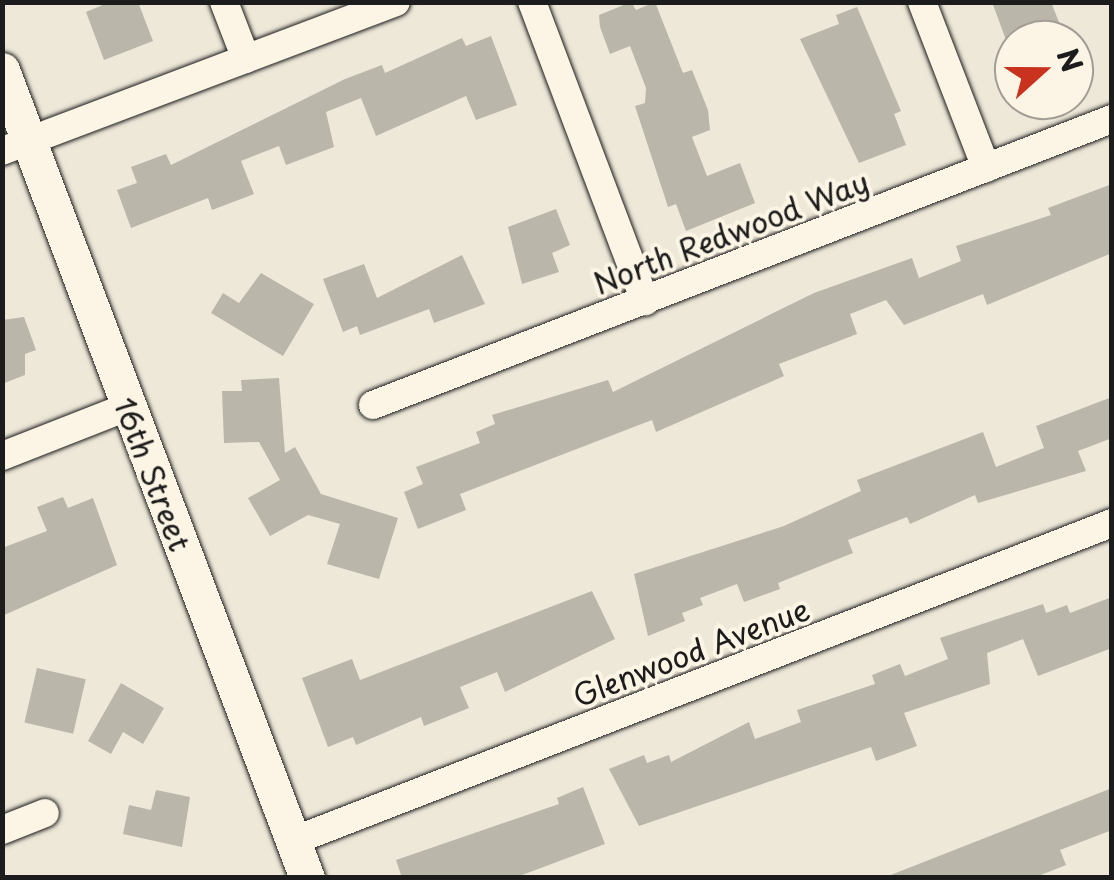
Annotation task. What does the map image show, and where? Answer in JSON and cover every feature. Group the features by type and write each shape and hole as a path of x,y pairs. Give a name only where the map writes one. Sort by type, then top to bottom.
{"main road":[{"name":"16th Street","path":"2,70 16,146 127,407 307,878"}],"street":[{"path":"224,2 246,59"},
{"path":"16,146 396,2"},
{"path":"532,2 645,300"},
{"path":"922,2 986,168"},
{"name":"North Redwood Way","path":"373,404 1112,118"},
{"path":"2,456 127,407"},
{"name":"Glenwood Avenue","path":"293,841 1112,523"},
{"path":"2,830 45,813"}],"building":[{"path":"110,2 138,2 153,41 104,60 86,12"},
{"path":"631,2 636,10 655,2 683,73 692,70 708,110 710,130 692,137 707,176 740,163 755,203 686,231 676,204 668,207 635,106 645,103 646,88 630,46 610,54 600,27 599,15"},
{"path":"992,2 1051,2 1058,20 999,20"},
{"path":"857,7 901,111 894,114 906,145 859,163 800,39 839,24 836,15"},
{"path":"491,36 517,105 476,120 466,96 376,136 361,98 326,112 334,147 286,165 279,146 241,161 254,194 212,210 208,198 131,228 117,190 137,183 131,167 166,154 171,165 345,79 382,65 385,73 462,38 466,46"},
{"path":"1112,184 1112,253 987,305 983,294 904,325 886,300 850,314 857,334 779,364 784,376 656,432 652,420 460,494 466,510 418,529 404,492 423,484 416,467 480,443 476,432 495,424 492,415 608,380 613,392 814,293 912,258 919,278 961,261 956,246 1051,215 1048,208"},
{"path":"556,209 570,245 552,253 559,272 522,284 508,227"},
{"path":"462,255 485,304 434,323 429,309 360,335 357,326 343,332 323,279 364,264 377,298"},
{"path":"261,273 314,304 283,356 211,313 223,293 239,303"},
{"path":"24,317 36,350 25,354 25,375 2,384 2,320"},
{"path":"279,378 285,453 295,447 321,494 398,518 379,579 327,564 340,524 308,515 270,536 248,498 280,480 259,442 224,443 222,391 242,391 241,380"},
{"path":"1112,397 1112,438 1078,451 1086,471 978,503 975,495 910,524 907,517 848,540 853,553 778,583 780,589 744,602 737,584 700,598 703,605 682,613 685,621 648,636 634,574 784,526 861,491 857,480 983,432 996,467 1044,448 1036,426"},
{"path":"63,497 68,508 93,498 117,565 2,616 2,548 47,531 37,507"},
{"path":"592,591 615,639 505,692 497,672 460,687 469,708 424,726 421,717 356,745 353,737 328,747 302,678 352,659 360,680"},
{"path":"1112,597 1112,648 1038,676 1023,639 987,653 990,684 904,713 917,746 876,761 871,747 639,826 609,769 644,755 647,763 669,755 671,762 749,722 755,739 801,722 797,710 875,684 872,675 900,664 905,676 948,659 940,638 1043,604 1046,613 1067,605 1070,613"},
{"path":"37,668 86,679 73,734 24,723"},
{"path":"121,683 164,708 143,744 123,732 111,754 88,741"},
{"path":"583,787 605,844 514,878 402,878 396,860 559,804 557,798"},
{"path":"1112,788 1112,830 1060,850 1066,865 1033,878 883,878"},
{"path":"156,790 190,797 182,847 123,834 129,805 151,810"}]}
